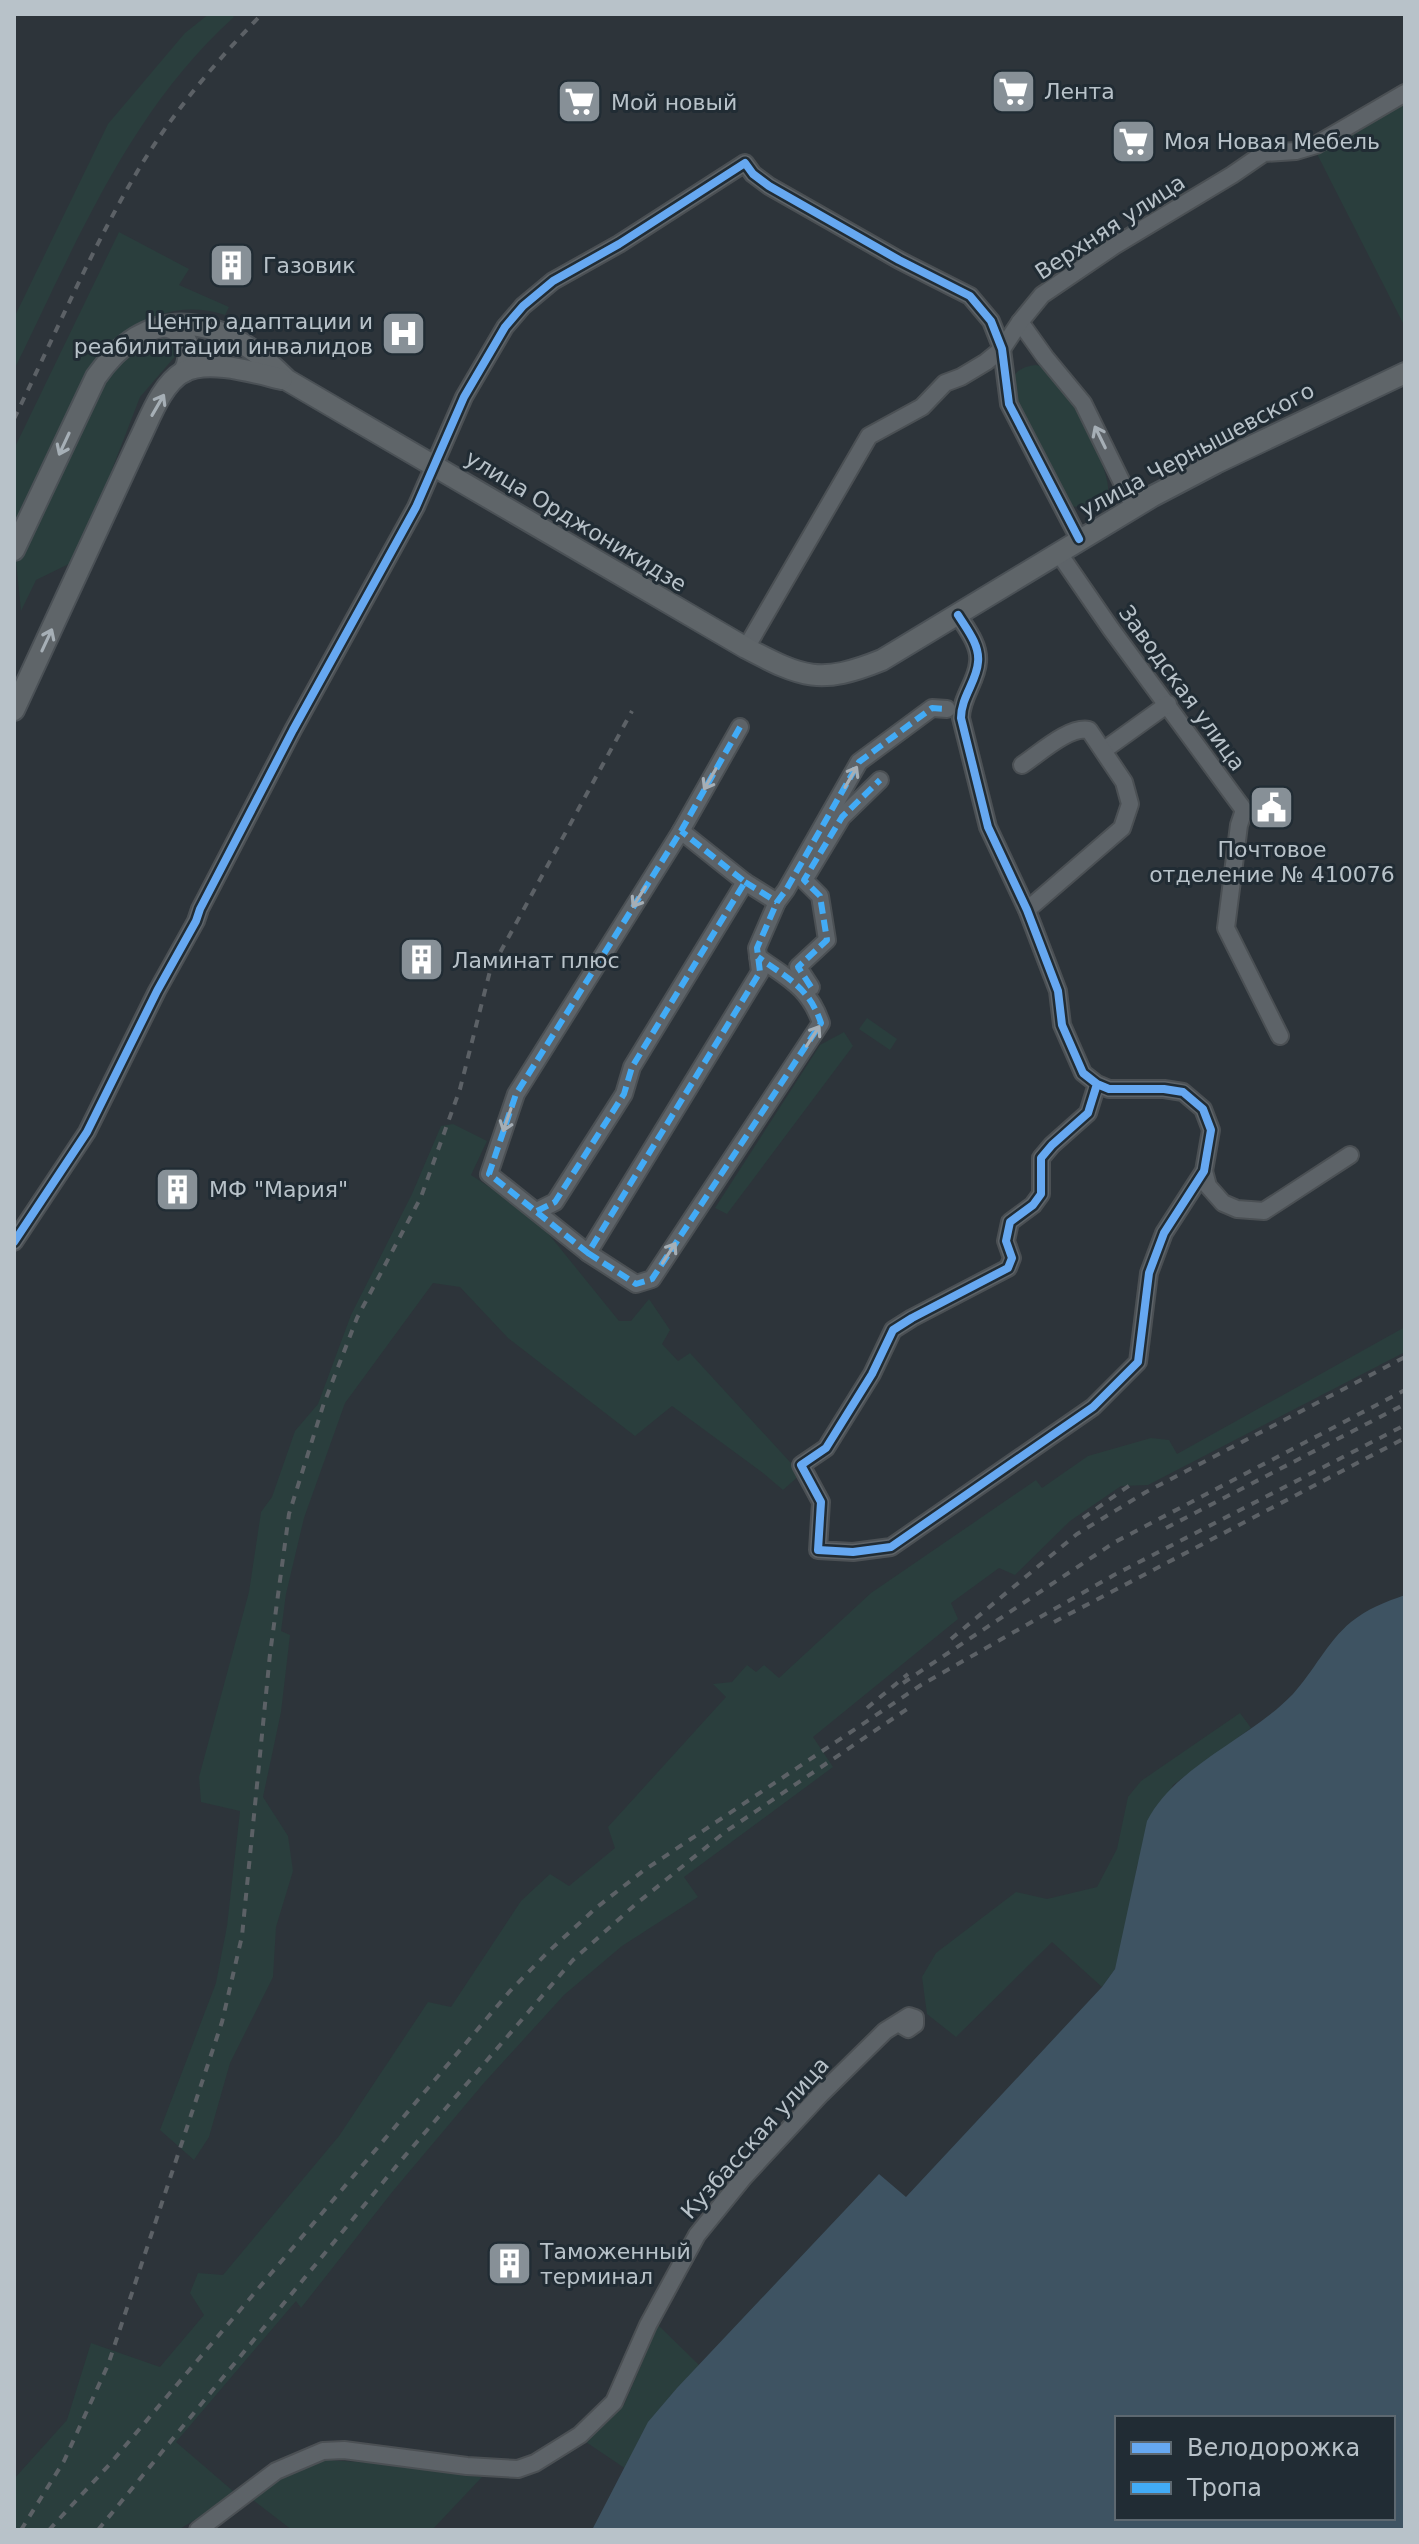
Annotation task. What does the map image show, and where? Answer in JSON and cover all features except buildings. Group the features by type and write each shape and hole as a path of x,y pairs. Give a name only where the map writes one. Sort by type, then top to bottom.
{"main road":[{"name":"улица Орджоникидзе","path":"14,550 96,377 121,346 136,336 164,326 199,327 232,337 287,380 746,648 780,666 804,673 835,676 850,673"},
{"path":"14,710 159,401 184,372 189,361 188,342 176,330 164,326"},
{"name":"улица Орджоникидзе","path":"184,372 221,367 287,380"},
{"name":"улица Чернышевского","path":"850,673 882,660 1134,507 1216,463 1405,373"}],"street":[{"name":"Верхняя улица","path":"746,648 869,436 922,407 945,383 961,377 1002,349 1042,295 1114,246 1232,175 1255,157 1316,145 1405,93"},
{"path":"14,1242 87,1132 293,730 416,507 464,397 505,327 523,306 553,281 619,244 745,163 753,174 769,186 970,296 991,321 1002,349 1009,404 1079,539"},
{"path":"1020,322 1083,403 1134,507"},
{"name":"Заводская улица","path":"1058,552 1244,810 1239,825 1226,928 1280,1036"},
{"path":"958,615 974,643 978,662 961,707 964,733 988,827 1027,910 1058,991 1062,1025 1071,1050 1083,1073 1109,1089 1183,1092 1203,1109 1211,1130 1204,1171 1164,1233 1149,1273 1138,1362 1093,1407 891,1547 853,1552 818,1550 821,1502 801,1465 826,1448 872,1374 893,1330 1008,1268 1012,1258 1006,1241 1010,1222 1033,1205 1041,1194 1041,1158 1088,1113 1097,1084"},
{"path":"1104,750 1168,704"},
{"path":"588,1253 760,972 757,948 777,902 859,762 932,708 947,709"},
{"path":"740,727 681,831 516,1094 489,1174 588,1253 636,1284 652,1279 821,1023 817,1009 805,990 758,957"},
{"path":"1022,765 1079,728 1089,730 1124,782 1130,804 1122,828 1027,910"},
{"path":"811,987 798,967 827,940 820,896 804,880 842,817 880,780"},
{"path":"681,831 745,882 777,902"},
{"path":"537,1211 555,1202 624,1094 632,1067 745,882"},
{"path":"1204,1171 1208,1186 1223,1203 1237,1209 1264,1211 1350,1155"},
{"name":"Кузбасская улица","path":"198,2530 276,2471 323,2451 344,2450 467,2466 518,2469 535,2463 580,2435 614,2402 648,2325 697,2235 744,2177 821,2094 885,2031 901,2021"}],"green space":[{"path":"209,14 231,14 234,17 197,54 134,137 83,229 14,370 14,318 108,124 185,33"},
{"path":"1405,104 1405,327 1316,152 1396,106"},
{"path":"119,232 189,269 179,285 229,307 225,315 204,310 165,313 131,329 101,355 88,371 14,529 14,449"},
{"path":"165,334 178,345 178,353 140,397 77,560 36,580 21,611 16,561 105,379 132,348"},
{"path":"1036,365 1046,369 1055,379 1075,409 1095,446 1107,479 1108,490 1079,507 1070,506 1025,425 1013,393 1015,374"},
{"path":"867,1018 897,1039 890,1050 859,1029"},
{"path":"844,1032 853,1046 727,1214 715,1208 820,1045"},
{"path":"453,1124 487,1141 471,1175 534,1216 619,1321 631,1321 649,1299 670,1330 662,1344 678,1361 690,1353 801,1474 783,1490 672,1406 635,1436 508,1338 460,1287 433,1283 345,1403 304,1518 286,1594 281,1631 290,1635 281,1712 263,1797 288,1836 293,1871 276,1927 273,1977 230,2063 209,2137 194,2160 160,2130 216,1983 227,1926 240,1811 201,1802 199,1777 249,1592 261,1512 272,1497 295,1431 318,1404 351,1315 412,1194 441,1126"},
{"path":"1405,1327 1405,1352 1148,1485 1121,1486 1070,1521 1015,1575 999,1568 951,1603 958,1619 813,1737 833,1767 684,1877 698,1897 622,1946 564,1995 483,2084 393,2191 301,2308 296,2301 176,2442 233,2491 221,2504 178,2530 14,2530 14,2479 67,2420 91,2343 160,2367 204,2315 190,2293 198,2273 223,2275 339,2136 428,2002 451,2007 521,1901 550,1874 569,1886 615,1848 608,1827 726,1697 713,1684 732,1682 747,1665 756,1672 764,1665 779,1678 871,1593 1036,1480 1042,1488 1088,1456 1151,1438 1169,1440 1177,1454"},
{"path":"1240,1713 1251,1728 1173,1785 1137,1866 1115,1969 1102,1987 1052,1942 956,2037 927,2014 922,1977 936,1953 1016,1892 1047,1899 1097,1887 1117,1849 1128,1797 1141,1781"},
{"path":"658,2325 699,2365 648,2426 626,2469 586,2442 624,2405"},
{"path":"327,2460 405,2465 482,2477 432,2530 292,2530 253,2500 289,2472"}],"water":[{"path":"1405,1595 1405,2530 592,2530 648,2422 677,2388 879,2174 906,2197 1102,1987 1115,1969 1147,1821 1160,1801 1195,1768 1276,1710 1308,1676 1335,1638 1351,1622"}],"railway":[{"path":"14,419 90,260 140,167 197,87 262,14"},
{"path":"21,2530 64,2461 108,2365 222,2022 242,1936 270,1654 289,1514 323,1406 357,1318 421,1197 460,1089 490,971 632,711"},
{"path":"951,1639 1077,1534 1146,1492 1405,1357"},
{"path":"903,1683 1115,1542 1405,1390"},
{"path":"1166,1528 1405,1404"},
{"path":"49,2530 109,2465 510,1991 596,1908 643,1871 921,1685 1114,1575 1405,1425"},
{"path":"1054,1622 1405,1438"},
{"path":"1083,1518 1133,1483"},
{"path":"867,1708 908,1674"},
{"path":"98,2530 398,2164 573,1960 725,1832 913,1705"}],"marked path":[{"path":"740,727 681,831 516,1094 489,1174 588,1253 760,972 757,948 777,902 859,762 932,708 947,709"},
{"path":"811,987 798,967 827,940 820,896 804,880 842,817 880,780"},
{"path":"537,1211 555,1202 624,1094 632,1067 745,882 681,831"},
{"path":"745,882 777,902"},
{"path":"588,1253 636,1284 652,1279 821,1023 803,992 758,957"}],"cycle path":[{"path":"14,1242 87,1132 293,730 416,507 464,397 505,327 523,306 553,281 619,244 745,163 753,174 769,186 899,260 970,296 991,321 1002,349 1009,404 1079,539"},
{"path":"958,615 972,637 978,656 977,669 961,718 988,827 1027,910 1058,991 1062,1025 1083,1073 1109,1089 1183,1092 1203,1109 1211,1130 1204,1171 1164,1233 1149,1273 1138,1362 1093,1407 891,1547 853,1552 818,1550 821,1502 801,1465 826,1448 872,1374 893,1330 1008,1268 1012,1258 1006,1241 1010,1222 1033,1205 1041,1194 1041,1158 1088,1113 1097,1084"}],"place":[{"name":"Лента","path":"1013,91"},
{"name":"Мой новый","path":"580,102"},
{"name":"Моя Новая Мебель","path":"1133,141"},
{"name":"Газовик","path":"232,265"},
{"name":"Центр адаптации и реабилитации инвалидов","path":"404,334"},
{"name":"Почтовое отделение № 410076","path":"1272,808"},
{"name":"Ламинат плюс","path":"421,960"},
{"name":"МФ \"Мария\"","path":"178,1189"},
{"name":"Таможенный терминал","path":"509,2264"}]}
